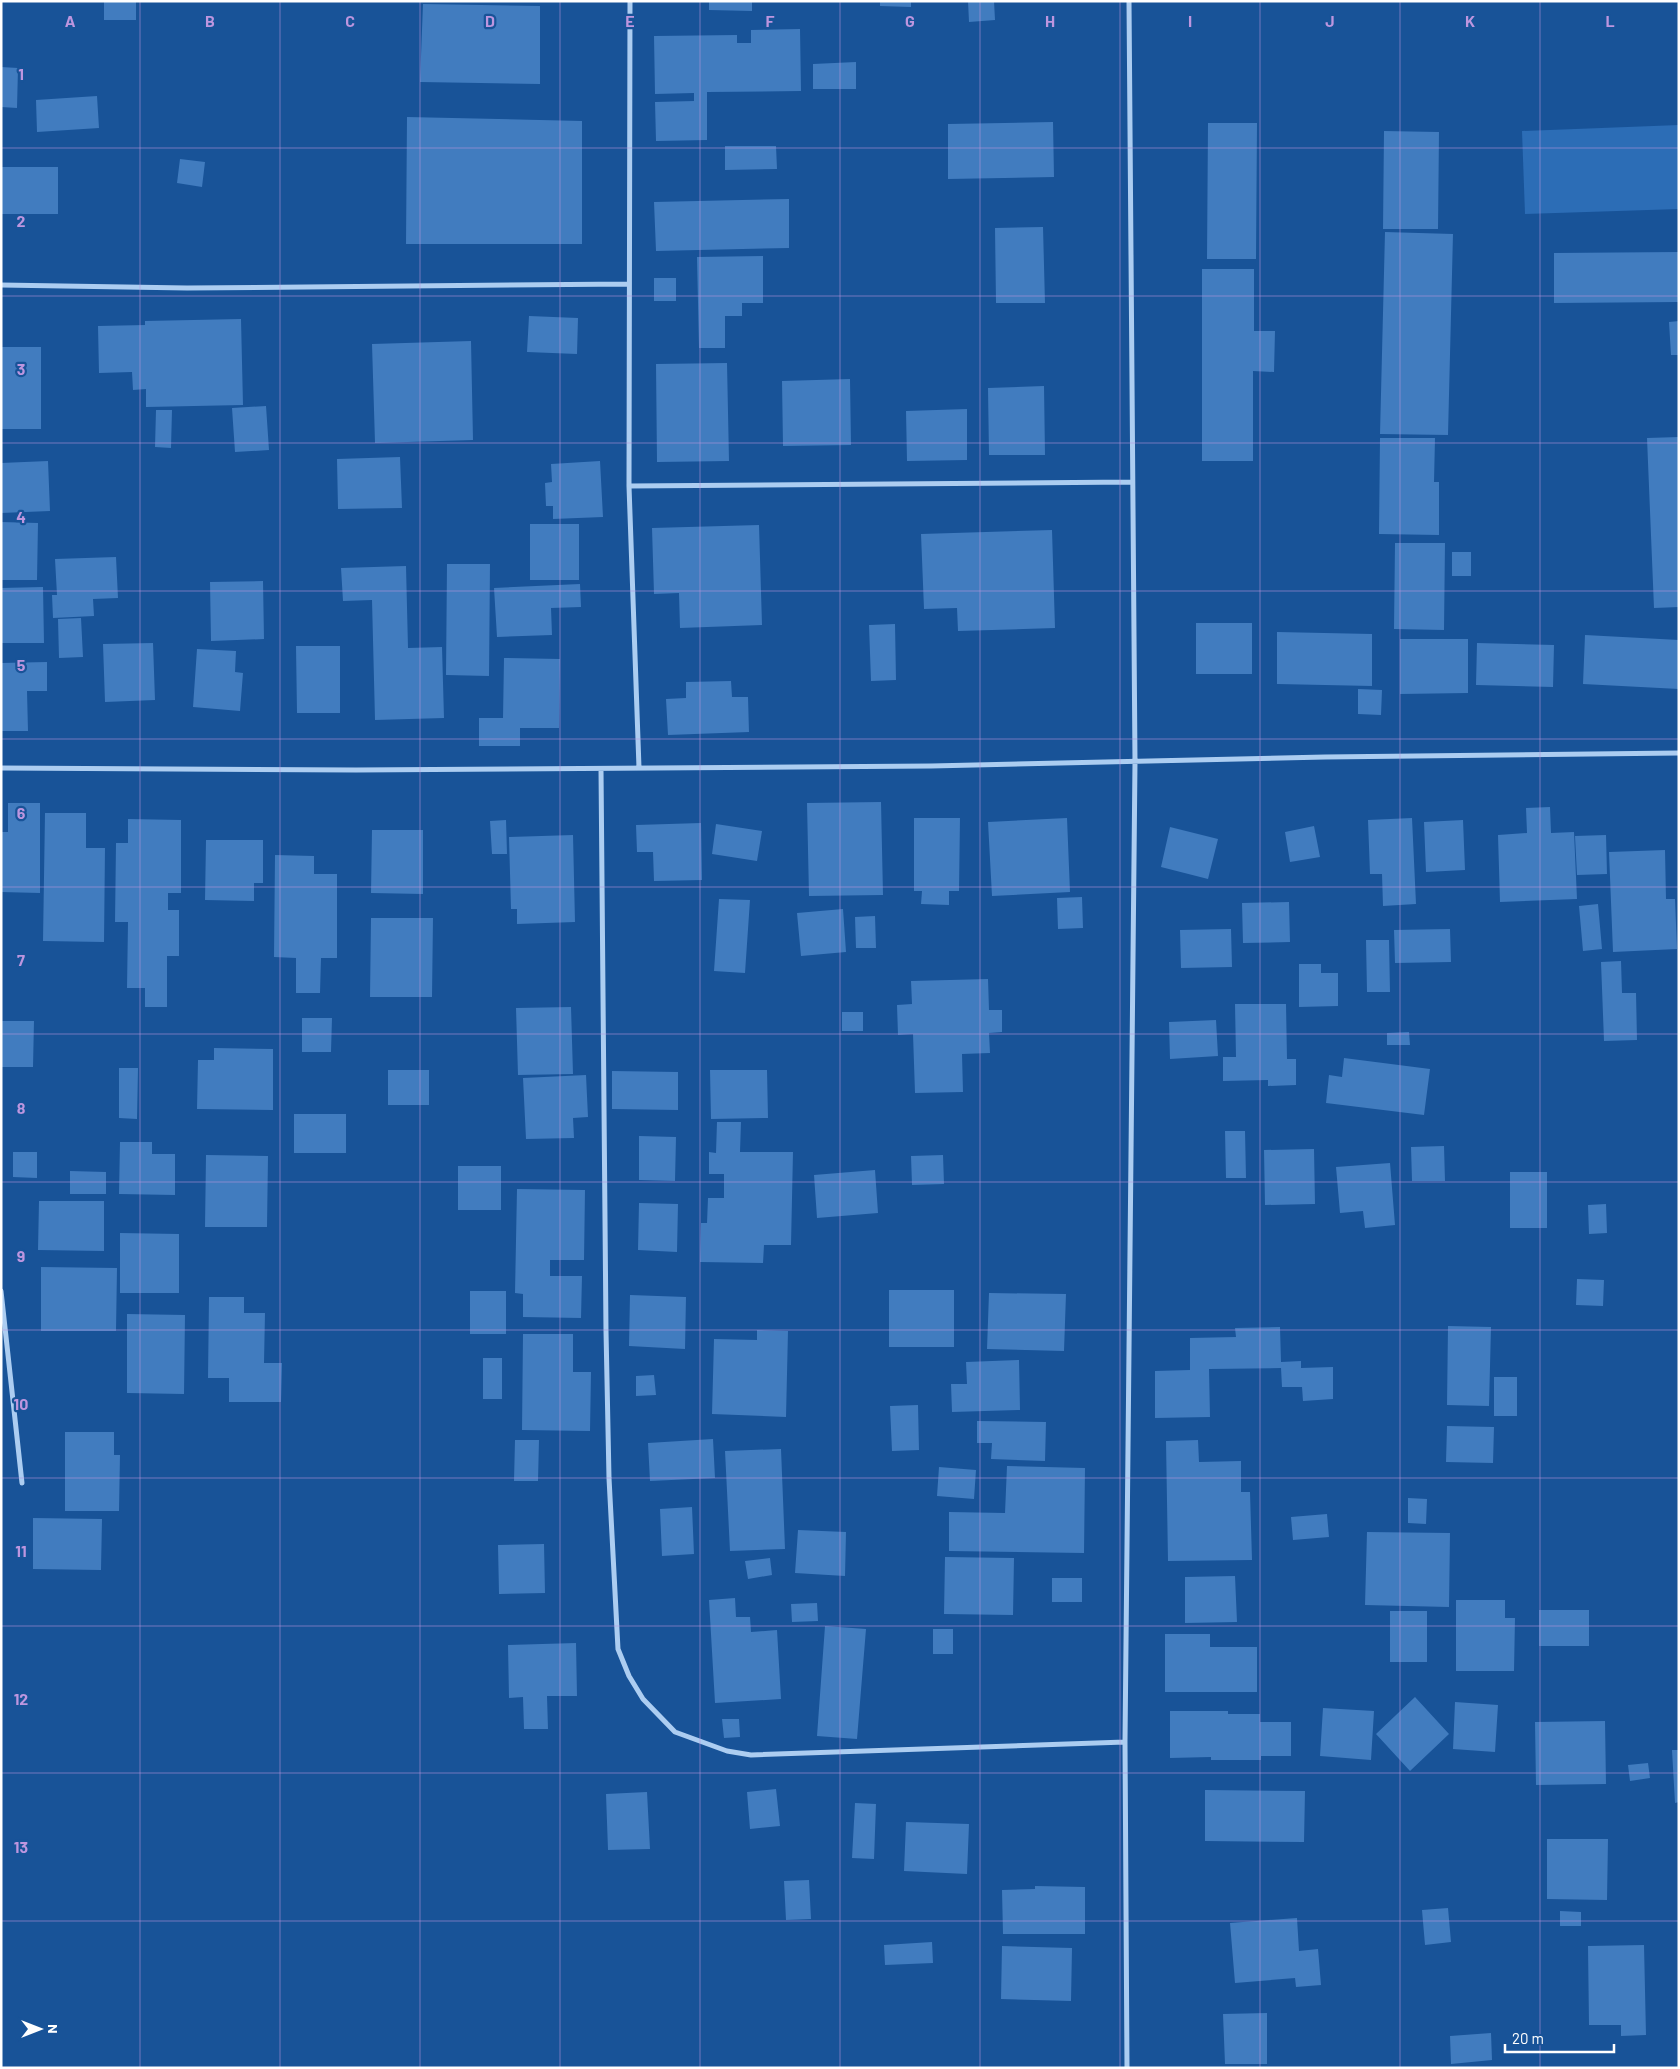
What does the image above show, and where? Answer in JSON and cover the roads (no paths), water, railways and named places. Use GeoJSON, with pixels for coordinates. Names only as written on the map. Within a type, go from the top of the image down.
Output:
{"type":"FeatureCollection","features":[{"type":"Feature","properties":{"kind":"street"},"geometry":{"type":"LineString","coordinates":[[630,1],[629,486],[639,768]]}},
{"type":"Feature","properties":{"kind":"street"},"geometry":{"type":"LineString","coordinates":[[1126,2068],[1125,1742],[1135,762],[1129,1]]}},
{"type":"Feature","properties":{"kind":"street"},"geometry":{"type":"LineString","coordinates":[[1,285],[187,288],[629,284]]}},
{"type":"Feature","properties":{"kind":"street"},"geometry":{"type":"LineString","coordinates":[[629,486],[1132,482]]}},
{"type":"Feature","properties":{"kind":"street"},"geometry":{"type":"LineString","coordinates":[[1,768],[601,769],[931,766],[1354,757],[1679,753]]}},
{"type":"Feature","properties":{"kind":"street"},"geometry":{"type":"LineString","coordinates":[[601,769],[609,1478],[618,1650],[629,1676],[643,1699],[675,1732],[727,1750],[751,1755],[1125,1742]]}},
{"type":"Feature","properties":{"kind":"street"},"geometry":{"type":"LineString","coordinates":[[1,1291],[22,1483]]}}]}
